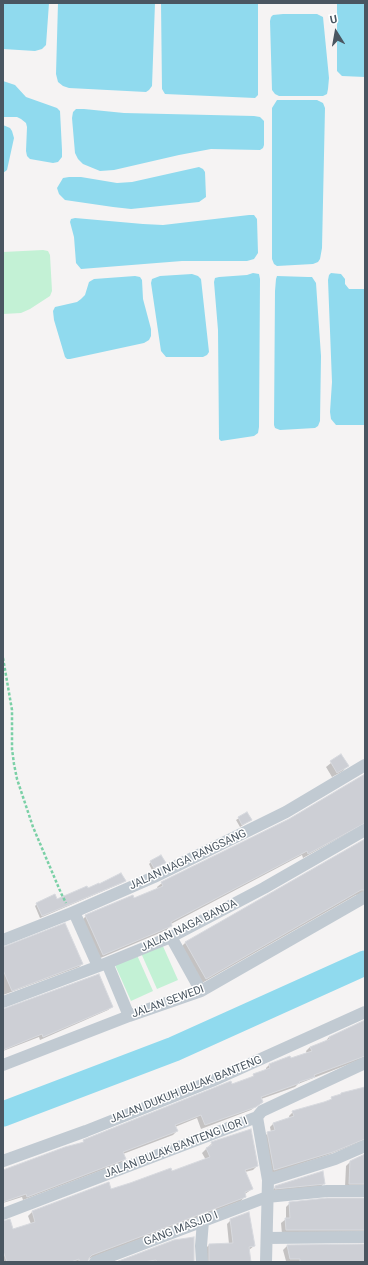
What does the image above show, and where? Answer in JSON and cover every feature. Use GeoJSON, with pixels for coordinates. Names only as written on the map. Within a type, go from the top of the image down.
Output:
{"type":"FeatureCollection","features":[{"type":"Feature","properties":{"kind":"street","name":"JALAN NAGA RANGSANG"},"geometry":{"type":"LineString","coordinates":[[3,940],[154,878],[286,812],[365,765]]}},
{"type":"Feature","properties":{"kind":"street","name":"JALAN NAGA BANDA"},"geometry":{"type":"LineString","coordinates":[[3,1002],[171,937],[264,888],[365,830]]}},
{"type":"Feature","properties":{"kind":"street","name":"JALAN SEWEDI"},"geometry":{"type":"LineString","coordinates":[[3,1065],[129,1016],[201,991],[365,897]]}},
{"type":"Feature","properties":{"kind":"street"},"geometry":{"type":"LineString","coordinates":[[74,912],[103,964],[129,1016]]}},
{"type":"Feature","properties":{"kind":"street"},"geometry":{"type":"LineString","coordinates":[[171,937],[201,991]]}},
{"type":"Feature","properties":{"kind":"street","name":"JALAN DUKUH BULAK BANTENG"},"geometry":{"type":"LineString","coordinates":[[3,1161],[86,1131],[212,1081],[365,1012]]}},
{"type":"Feature","properties":{"kind":"street","name":"JALAN BULAK BANTENG LOR I"},"geometry":{"type":"LineString","coordinates":[[3,1214],[257,1117],[262,1111],[365,1063]]}},
{"type":"Feature","properties":{"kind":"street"},"geometry":{"type":"LineString","coordinates":[[257,1117],[268,1180],[266,1262]]}},
{"type":"Feature","properties":{"kind":"street"},"geometry":{"type":"LineString","coordinates":[[268,1180],[335,1159],[365,1146]]}},
{"type":"Feature","properties":{"kind":"street","name":"GANG MASJID I"},"geometry":{"type":"LineString","coordinates":[[95,1262],[267,1197],[327,1191],[365,1191]]}},
{"type":"Feature","properties":{"kind":"street"},"geometry":{"type":"LineString","coordinates":[[202,1262],[203,1221]]}},
{"type":"Feature","properties":{"kind":"street"},"geometry":{"type":"LineString","coordinates":[[267,1238],[365,1237]]}},
{"type":"Feature","properties":{"kind":"path"},"geometry":{"type":"LineString","coordinates":[[3,658],[12,710],[12,749],[17,779],[34,827],[61,893],[68,906],[74,912]]}},
{"type":"Feature","properties":{"kind":"green space"},"geometry":{"type":"Polygon","coordinates":[[[48,251],[50,255],[52,291],[50,296],[21,313],[3,314],[3,252],[48,251]]]}},
{"type":"Feature","properties":{"kind":"green space"},"geometry":{"type":"Polygon","coordinates":[[[162,944],[178,980],[157,989],[141,953],[162,944]]]}},
{"type":"Feature","properties":{"kind":"green space"},"geometry":{"type":"Polygon","coordinates":[[[137,955],[153,991],[131,1001],[115,965],[137,955]]]}},
{"type":"Feature","properties":{"kind":"water"},"geometry":{"type":"Polygon","coordinates":[[[3,3],[49,3],[46,45],[42,49],[35,51],[3,49],[3,3]]]}},
{"type":"Feature","properties":{"kind":"water"},"geometry":{"type":"Polygon","coordinates":[[[58,3],[155,3],[152,86],[149,90],[146,92],[69,88],[58,82],[56,74],[58,3]]]}},
{"type":"Feature","properties":{"kind":"water"},"geometry":{"type":"Polygon","coordinates":[[[161,3],[258,3],[258,95],[255,98],[165,94],[162,89],[161,3]]]}},
{"type":"Feature","properties":{"kind":"water"},"geometry":{"type":"Polygon","coordinates":[[[337,3],[365,3],[365,77],[342,76],[337,71],[337,3]]]}},
{"type":"Feature","properties":{"kind":"water"},"geometry":{"type":"Polygon","coordinates":[[[317,14],[323,17],[329,78],[327,94],[323,96],[279,96],[272,90],[270,21],[273,15],[317,14]]]}},
{"type":"Feature","properties":{"kind":"water"},"geometry":{"type":"Polygon","coordinates":[[[3,81],[15,85],[26,97],[57,108],[60,111],[62,157],[58,162],[53,163],[30,159],[27,156],[26,123],[17,117],[3,117],[3,81]]]}},
{"type":"Feature","properties":{"kind":"water"},"geometry":{"type":"Polygon","coordinates":[[[277,100],[317,100],[323,103],[325,108],[322,248],[320,259],[318,262],[313,264],[277,266],[274,264],[272,259],[272,108],[277,100]]]}},
{"type":"Feature","properties":{"kind":"water"},"geometry":{"type":"Polygon","coordinates":[[[76,109],[124,113],[260,117],[264,121],[264,145],[260,150],[211,149],[114,170],[100,171],[83,164],[75,153],[72,118],[73,112],[76,109]]]}},
{"type":"Feature","properties":{"kind":"water"},"geometry":{"type":"Polygon","coordinates":[[[3,125],[10,128],[14,138],[7,170],[3,173],[3,125]]]}},
{"type":"Feature","properties":{"kind":"water"},"geometry":{"type":"Polygon","coordinates":[[[199,167],[205,172],[206,197],[199,202],[131,209],[65,200],[59,194],[57,188],[63,178],[69,177],[81,177],[117,183],[132,182],[199,167]]]}},
{"type":"Feature","properties":{"kind":"water"},"geometry":{"type":"Polygon","coordinates":[[[254,215],[257,219],[258,253],[254,259],[247,261],[182,261],[81,269],[76,263],[74,237],[70,222],[71,219],[75,218],[163,225],[254,215]]]}},
{"type":"Feature","properties":{"kind":"water"},"geometry":{"type":"Polygon","coordinates":[[[253,273],[259,274],[260,279],[258,433],[254,436],[221,441],[219,439],[218,330],[214,282],[215,278],[219,277],[247,275],[253,273]]]}},
{"type":"Feature","properties":{"kind":"water"},"geometry":{"type":"Polygon","coordinates":[[[331,273],[341,274],[349,289],[365,289],[365,425],[336,425],[331,419],[332,382],[328,280],[331,273]]]}},
{"type":"Feature","properties":{"kind":"water"},"geometry":{"type":"Polygon","coordinates":[[[192,274],[201,279],[209,352],[203,357],[166,357],[161,351],[151,283],[152,279],[160,276],[192,274]]]}},
{"type":"Feature","properties":{"kind":"water"},"geometry":{"type":"Polygon","coordinates":[[[135,276],[140,277],[142,280],[143,299],[151,329],[151,336],[149,340],[144,343],[67,359],[65,357],[54,320],[53,311],[55,307],[77,302],[85,295],[89,282],[94,279],[135,276]]]}},
{"type":"Feature","properties":{"kind":"water"},"geometry":{"type":"Polygon","coordinates":[[[277,276],[312,277],[316,283],[321,356],[320,421],[318,426],[315,428],[280,430],[275,428],[274,425],[275,291],[277,276]]]}},
{"type":"Feature","properties":{"kind":"building"},"geometry":{"type":"Polygon","coordinates":[[[341,754],[349,766],[337,773],[330,761],[341,754]]]}},
{"type":"Feature","properties":{"kind":"building"},"geometry":{"type":"Polygon","coordinates":[[[365,774],[365,823],[308,854],[307,851],[171,922],[172,926],[103,955],[85,915],[133,895],[134,898],[163,886],[161,882],[289,819],[365,774]]]}},
{"type":"Feature","properties":{"kind":"building"},"geometry":{"type":"Polygon","coordinates":[[[247,812],[252,820],[242,825],[238,817],[247,812]]]}},
{"type":"Feature","properties":{"kind":"building"},"geometry":{"type":"Polygon","coordinates":[[[365,839],[365,890],[361,890],[206,979],[185,942],[365,839]]]}},
{"type":"Feature","properties":{"kind":"building"},"geometry":{"type":"Polygon","coordinates":[[[161,855],[166,863],[154,868],[150,861],[161,855]]]}},
{"type":"Feature","properties":{"kind":"building"},"geometry":{"type":"Polygon","coordinates":[[[121,873],[126,881],[42,916],[36,903],[55,894],[57,899],[87,886],[88,888],[99,884],[121,873]]]}},
{"type":"Feature","properties":{"kind":"building"},"geometry":{"type":"Polygon","coordinates":[[[65,923],[83,964],[12,991],[3,970],[3,947],[65,923]]]}},
{"type":"Feature","properties":{"kind":"building"},"geometry":{"type":"Polygon","coordinates":[[[99,974],[113,1007],[43,1037],[42,1034],[3,1050],[3,1009],[99,974]]]}},
{"type":"Feature","properties":{"kind":"building"},"geometry":{"type":"Polygon","coordinates":[[[365,1020],[365,1056],[314,1075],[315,1077],[299,1082],[300,1083],[261,1097],[263,1102],[256,1107],[205,1125],[201,1115],[175,1125],[178,1131],[123,1152],[126,1159],[27,1197],[26,1194],[3,1202],[3,1170],[65,1147],[84,1142],[83,1140],[231,1081],[232,1084],[254,1076],[253,1074],[270,1068],[269,1064],[290,1056],[291,1058],[312,1051],[310,1047],[330,1039],[329,1037],[365,1020]]]}},
{"type":"Feature","properties":{"kind":"building"},"geometry":{"type":"Polygon","coordinates":[[[365,1087],[365,1139],[333,1152],[274,1170],[267,1132],[275,1130],[273,1123],[294,1116],[292,1111],[324,1102],[341,1093],[365,1087]]]}},
{"type":"Feature","properties":{"kind":"building"},"geometry":{"type":"Polygon","coordinates":[[[251,1129],[258,1166],[245,1170],[253,1189],[245,1192],[246,1197],[92,1255],[88,1262],[79,1262],[79,1259],[71,1262],[7,1262],[3,1251],[3,1221],[10,1219],[13,1229],[35,1222],[32,1211],[109,1182],[111,1189],[171,1168],[172,1171],[210,1157],[206,1148],[212,1145],[211,1142],[251,1129]]]}},
{"type":"Feature","properties":{"kind":"building"},"geometry":{"type":"Polygon","coordinates":[[[365,1154],[365,1184],[349,1184],[350,1161],[365,1154]]]}},
{"type":"Feature","properties":{"kind":"building"},"geometry":{"type":"Polygon","coordinates":[[[323,1171],[325,1184],[275,1189],[275,1186],[323,1171]]]}},
{"type":"Feature","properties":{"kind":"building"},"geometry":{"type":"Polygon","coordinates":[[[327,1198],[365,1198],[365,1230],[286,1230],[285,1218],[290,1218],[289,1202],[327,1198]]]}},
{"type":"Feature","properties":{"kind":"building"},"geometry":{"type":"Polygon","coordinates":[[[249,1212],[255,1246],[249,1247],[251,1262],[209,1262],[209,1244],[233,1243],[230,1219],[249,1212]]]}},
{"type":"Feature","properties":{"kind":"building"},"geometry":{"type":"Polygon","coordinates":[[[194,1237],[194,1262],[157,1262],[156,1260],[143,1262],[116,1262],[174,1240],[194,1237]]]}},
{"type":"Feature","properties":{"kind":"building"},"geometry":{"type":"Polygon","coordinates":[[[365,1244],[365,1262],[300,1262],[300,1259],[290,1259],[287,1245],[365,1244]]]}},
{"type":"Feature","properties":{"kind":"waterway"},"geometry":{"type":"LineString","coordinates":[[3,1114],[174,1049],[365,963]]}}]}
